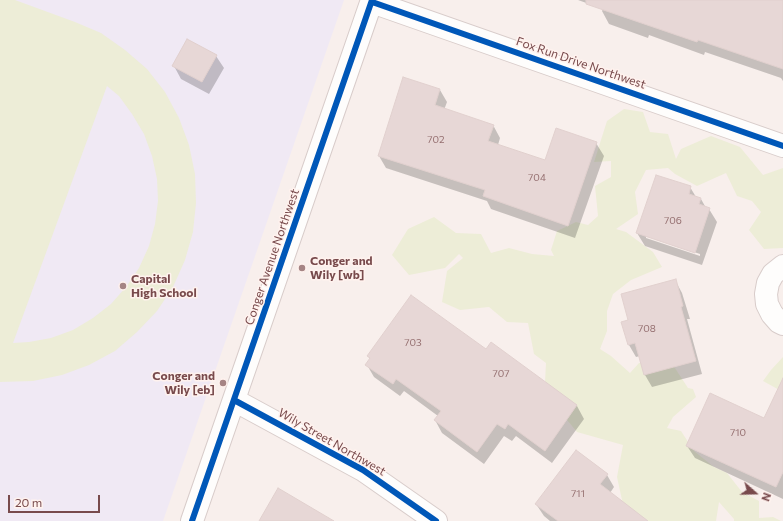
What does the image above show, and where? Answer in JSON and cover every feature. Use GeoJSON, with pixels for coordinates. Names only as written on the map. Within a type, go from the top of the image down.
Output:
{"type":"FeatureCollection","features":[{"type":"Feature","properties":{"kind":"street","name":"Fox Run Drive Northwest"},"geometry":{"type":"LineString","coordinates":[[372,1],[783,146]]}},
{"type":"Feature","properties":{"kind":"street","name":"Conger Avenue Northwest"},"geometry":{"type":"LineString","coordinates":[[192,521],[372,1]]}},
{"type":"Feature","properties":{"kind":"street"},"geometry":{"type":"LineString","coordinates":[[783,266],[773,274],[768,283],[766,294],[767,304],[772,314],[779,322],[783,324]]}},
{"type":"Feature","properties":{"kind":"street","name":"Wily Street Northwest"},"geometry":{"type":"LineString","coordinates":[[234,400],[363,470],[436,521]]}},
{"type":"Feature","properties":{"kind":"shaded area","name":"Capital High School"},"geometry":{"type":"Polygon","coordinates":[[[0,0],[344,0],[163,521],[0,521],[0,0]]]}},
{"type":"Feature","properties":{"kind":"green space"},"geometry":{"type":"Polygon","coordinates":[[[0,0],[15,0],[101,33],[125,50],[147,69],[165,92],[179,118],[189,145],[195,174],[196,203],[193,232],[185,260],[173,287],[157,311],[137,332],[115,351],[89,365],[62,375],[33,381],[0,382],[0,0]],[[107,86],[13,343],[51,338],[73,330],[93,318],[111,304],[126,287],[139,268],[149,246],[155,224],[158,201],[157,179],[152,156],[144,134],[119,96],[107,86]]]}},
{"type":"Feature","properties":{"kind":"green space"},"geometry":{"type":"Polygon","coordinates":[[[624,109],[643,112],[650,132],[668,134],[676,159],[681,149],[711,136],[740,147],[763,175],[783,168],[783,248],[764,249],[749,230],[761,212],[752,201],[737,196],[726,173],[697,186],[675,174],[668,168],[646,170],[635,192],[638,214],[616,229],[626,232],[653,252],[662,267],[631,280],[613,294],[607,311],[607,331],[600,349],[611,356],[630,373],[639,363],[650,360],[666,359],[675,368],[688,388],[693,389],[696,397],[673,417],[667,428],[681,431],[694,451],[714,467],[727,473],[742,492],[759,501],[759,518],[773,517],[781,521],[734,521],[734,519],[719,502],[716,521],[643,521],[624,509],[617,477],[623,445],[577,432],[567,420],[556,412],[545,382],[546,363],[534,354],[528,323],[507,322],[489,307],[460,310],[442,302],[447,271],[463,258],[459,254],[445,268],[409,275],[392,255],[408,229],[434,217],[456,233],[481,234],[491,253],[509,248],[532,254],[554,256],[551,250],[557,231],[576,222],[588,225],[598,216],[595,186],[611,177],[611,161],[594,162],[607,121],[624,109]]]}},
{"type":"Feature","properties":{"kind":"green space"},"geometry":{"type":"Polygon","coordinates":[[[783,357],[783,392],[763,381],[783,357]]]}},
{"type":"Feature","properties":{"kind":"building"},"geometry":{"type":"Polygon","coordinates":[[[586,0],[783,0],[783,69],[698,40],[697,42],[586,4],[586,0]]]}},
{"type":"Feature","properties":{"kind":"building"},"geometry":{"type":"Polygon","coordinates":[[[187,39],[217,55],[202,82],[172,66],[187,39]]]}},
{"type":"Feature","properties":{"kind":"building"},"geometry":{"type":"Polygon","coordinates":[[[403,77],[440,89],[435,105],[494,125],[488,141],[545,160],[556,128],[597,142],[568,226],[483,196],[485,190],[378,156],[403,77]]]}},
{"type":"Feature","properties":{"kind":"building"},"geometry":{"type":"Polygon","coordinates":[[[656,175],[691,186],[689,194],[701,198],[699,204],[710,208],[695,253],[636,233],[656,175]]]}},
{"type":"Feature","properties":{"kind":"building"},"geometry":{"type":"Polygon","coordinates":[[[676,279],[683,306],[681,307],[696,361],[644,375],[635,343],[628,345],[621,322],[628,320],[621,294],[676,279]]]}},
{"type":"Feature","properties":{"kind":"building"},"geometry":{"type":"Polygon","coordinates":[[[411,295],[486,349],[491,342],[577,405],[545,451],[508,424],[505,429],[497,424],[477,452],[434,420],[441,411],[396,379],[393,384],[365,365],[370,358],[367,356],[411,295]]]}},
{"type":"Feature","properties":{"kind":"building"},"geometry":{"type":"Polygon","coordinates":[[[783,378],[783,472],[776,487],[686,446],[710,393],[764,418],[783,378]]]}},
{"type":"Feature","properties":{"kind":"building"},"geometry":{"type":"Polygon","coordinates":[[[576,450],[608,474],[600,484],[648,521],[558,521],[535,504],[576,450]]]}},
{"type":"Feature","properties":{"kind":"building"},"geometry":{"type":"Polygon","coordinates":[[[278,488],[334,521],[259,521],[278,488]]]}},
{"type":"Feature","properties":{"kind":"cycle path"},"geometry":{"type":"LineString","coordinates":[[192,521],[372,0]]}},
{"type":"Feature","properties":{"kind":"cycle path"},"geometry":{"type":"LineString","coordinates":[[372,2],[783,146]]}},
{"type":"Feature","properties":{"kind":"cycle path"},"geometry":{"type":"LineString","coordinates":[[234,400],[363,470],[436,521]]}},
{"type":"Feature","properties":{"kind":"place","name":"Conger and Wily [wb]"},"geometry":{"type":"Point","coordinates":[302,268]}},
{"type":"Feature","properties":{"kind":"place","name":"Capital High School"},"geometry":{"type":"Point","coordinates":[123,286]}},
{"type":"Feature","properties":{"kind":"place","name":"Conger and Wily [eb]"},"geometry":{"type":"Point","coordinates":[223,383]}}]}
